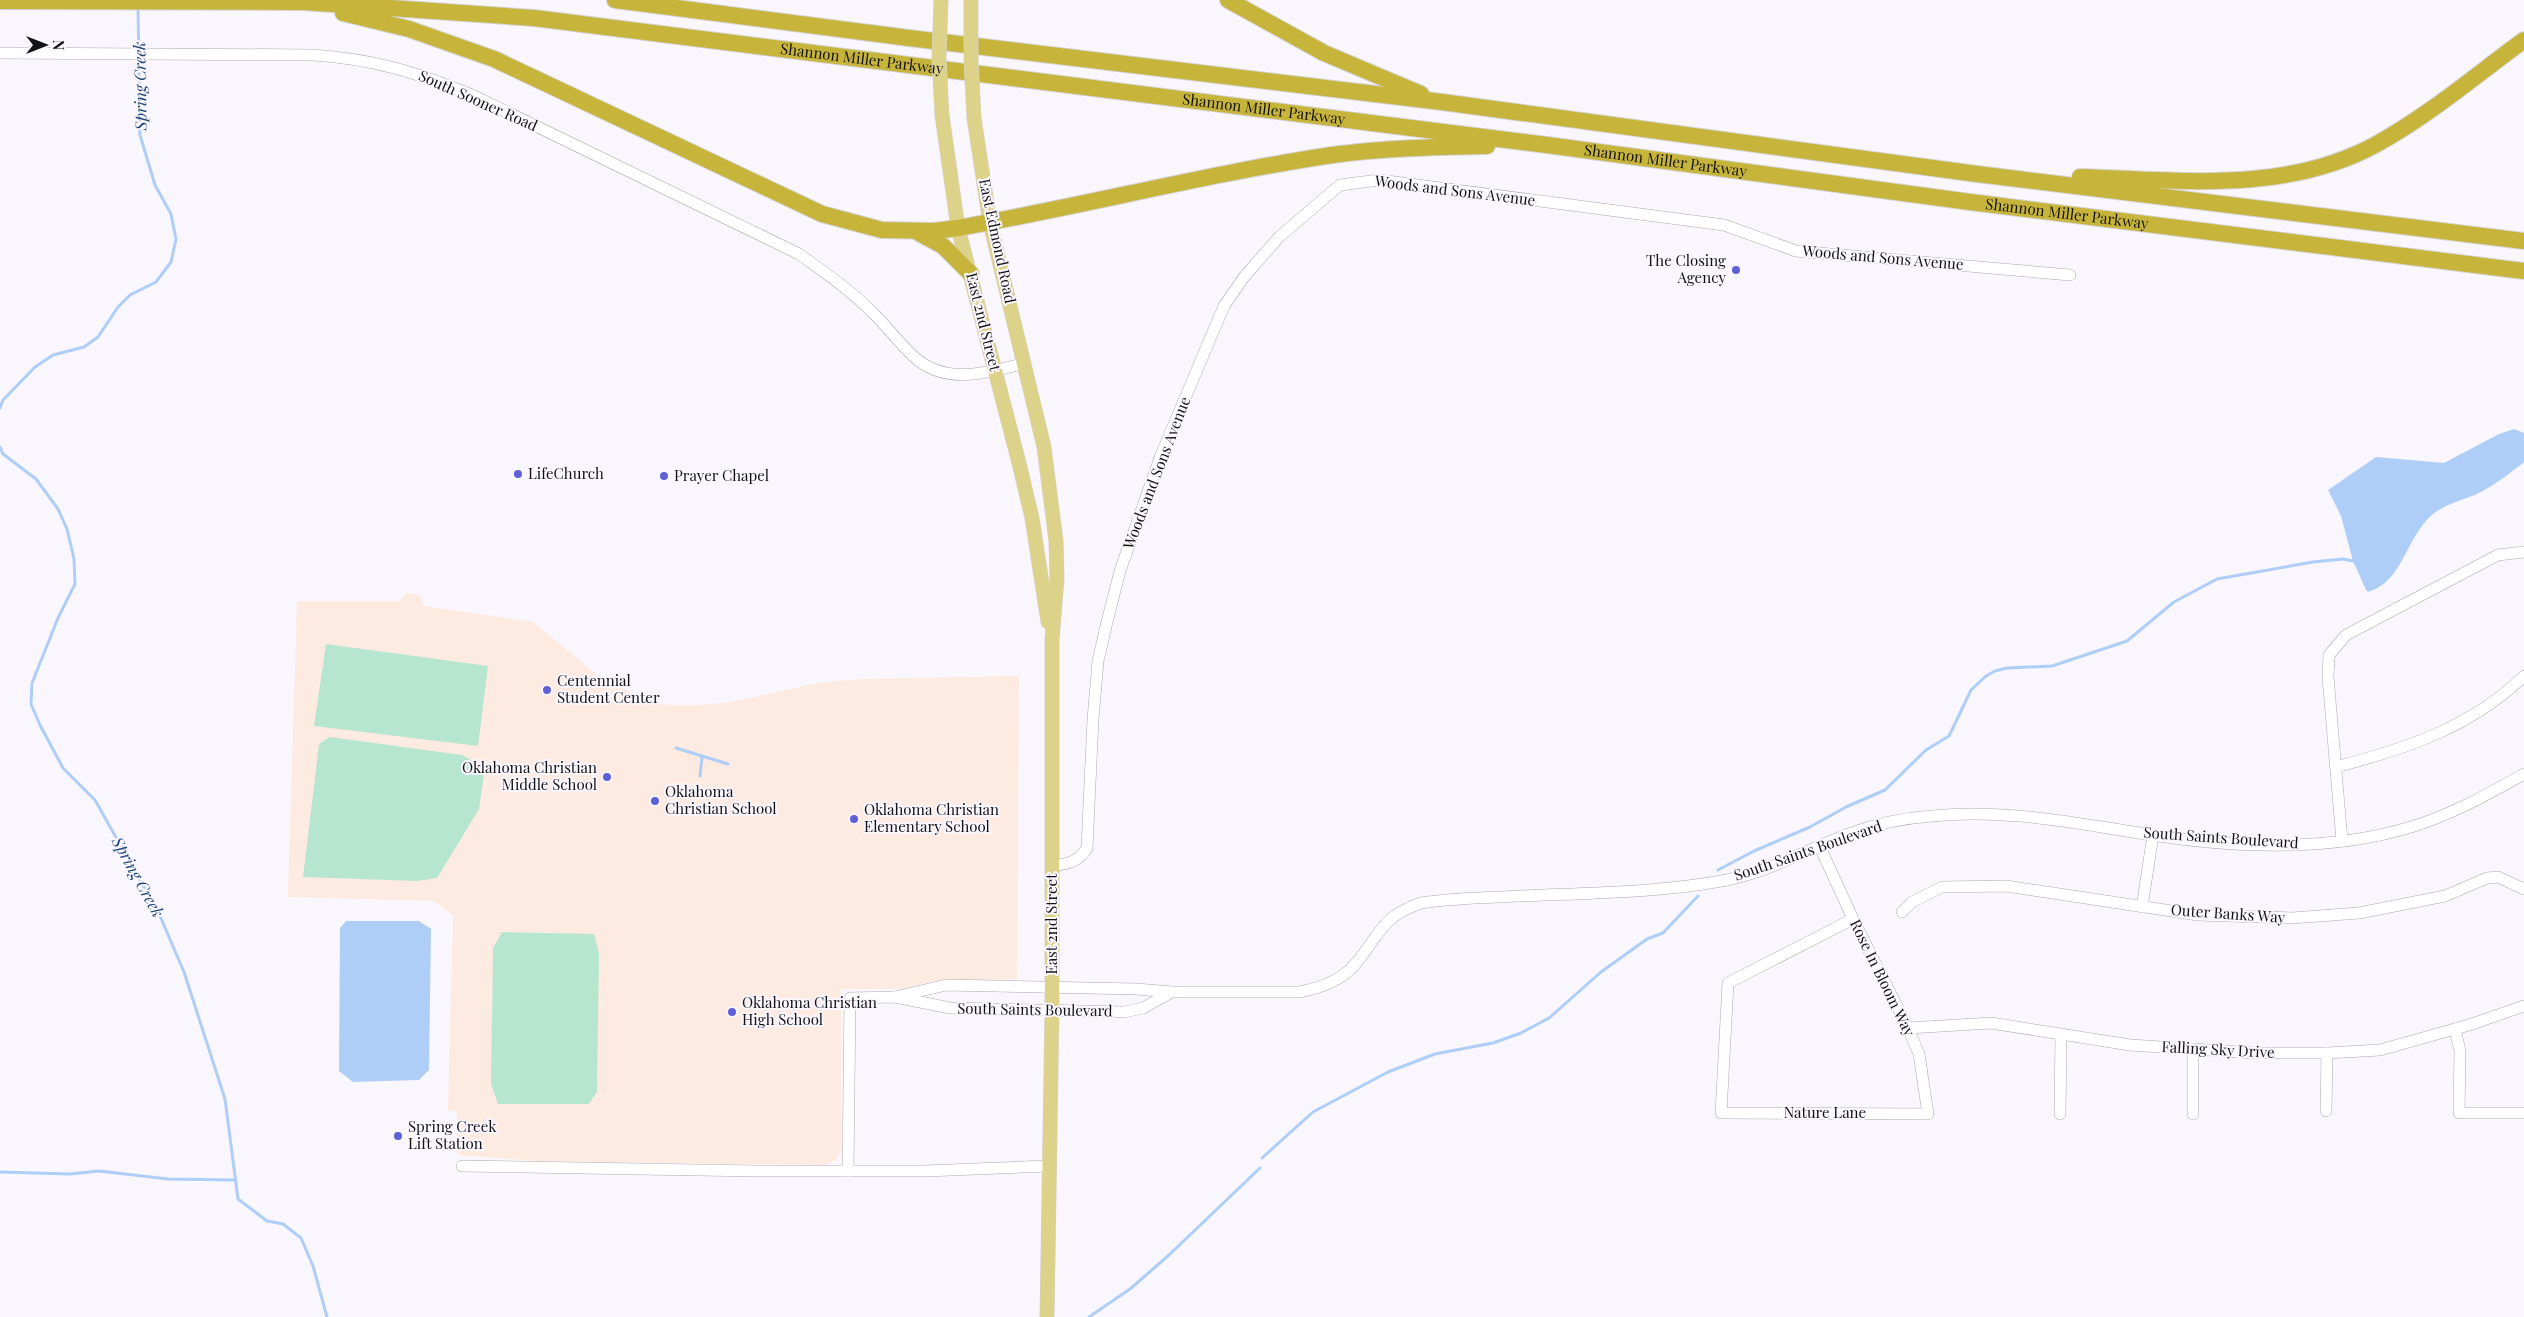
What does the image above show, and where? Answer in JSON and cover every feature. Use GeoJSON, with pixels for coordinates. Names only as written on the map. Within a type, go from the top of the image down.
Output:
{"type":"FeatureCollection","features":[{"type":"Feature","properties":{"kind":"highway","name":"Shannon Miller Parkway"},"geometry":{"type":"LineString","coordinates":[[615,0],[909,38],[1442,102],[1977,174],[2524,241]]}},
{"type":"Feature","properties":{"kind":"highway"},"geometry":{"type":"LineString","coordinates":[[1228,0],[1324,53],[1442,102]]}},
{"type":"Feature","properties":{"kind":"highway","name":"Shannon Miller Parkway"},"geometry":{"type":"LineString","coordinates":[[0,1],[302,2],[534,18],[1547,145],[1970,202],[2524,271]]}},
{"type":"Feature","properties":{"kind":"highway"},"geometry":{"type":"LineString","coordinates":[[302,2],[409,29],[494,59],[822,214],[882,230],[915,231],[958,228],[990,223],[1259,167],[1333,155],[1424,147],[1547,145]]}},
{"type":"Feature","properties":{"kind":"highway"},"geometry":{"type":"LineString","coordinates":[[1977,174],[2223,181],[2296,173],[2344,159],[2397,132],[2524,40]]}},
{"type":"Feature","properties":{"kind":"highway"},"geometry":{"type":"LineString","coordinates":[[915,231],[930,237],[943,246],[971,274]]}},
{"type":"Feature","properties":{"kind":"main road","name":"East 2nd Street"},"geometry":{"type":"LineString","coordinates":[[941,0],[940,58],[942,115],[958,228],[1032,518],[1052,640]]}},
{"type":"Feature","properties":{"kind":"main road","name":"East Edmond Road"},"geometry":{"type":"LineString","coordinates":[[972,0],[971,60],[974,118],[990,223],[1025,363]]}},
{"type":"Feature","properties":{"kind":"main road","name":"East 2nd Street"},"geometry":{"type":"LineString","coordinates":[[1025,363],[1044,447],[1056,541],[1057,579],[1052,640],[1052,1010],[1046,1317]]}},
{"type":"Feature","properties":{"kind":"street","name":"South Sooner Road"},"geometry":{"type":"LineString","coordinates":[[0,54],[346,57],[380,63],[422,74],[472,95],[799,254],[847,289],[871,310],[922,364],[942,372],[971,375],[1025,363]]}},
{"type":"Feature","properties":{"kind":"street","name":"Woods and Sons Avenue"},"geometry":{"type":"LineString","coordinates":[[1052,866],[1070,863],[1082,857],[1087,848],[1093,719],[1098,662],[1107,622],[1120,571],[1158,464],[1208,342],[1224,306],[1244,276],[1279,237],[1340,185],[1379,180],[1724,225],[1796,251],[2070,275]]}},
{"type":"Feature","properties":{"kind":"street"},"geometry":{"type":"LineString","coordinates":[[2342,841],[2328,677],[2329,655],[2346,635],[2498,555],[2524,552]]}},
{"type":"Feature","properties":{"kind":"street"},"geometry":{"type":"LineString","coordinates":[[2336,767],[2392,752],[2437,735],[2500,697],[2524,676]]}},
{"type":"Feature","properties":{"kind":"street","name":"South Saints Boulevard"},"geometry":{"type":"LineString","coordinates":[[848,1172],[850,998],[895,997],[946,986],[1136,988],[1172,992],[1299,992],[1317,989],[1344,975],[1357,963],[1384,924],[1407,908],[1421,903],[1701,884],[1750,875],[1783,863],[1849,834],[1892,822],[1932,816],[1973,814],[2059,820],[2153,835],[2233,842],[2301,845],[2342,841],[2403,829],[2440,817],[2524,774]]}},
{"type":"Feature","properties":{"kind":"street"},"geometry":{"type":"LineString","coordinates":[[2142,907],[2153,835]]}},
{"type":"Feature","properties":{"kind":"street","name":"Rose In Bloom Way"},"geometry":{"type":"LineString","coordinates":[[1820,847],[1853,919],[1908,1028],[1918,1054],[1928,1114]]}},
{"type":"Feature","properties":{"kind":"street","name":"Outer Banks Way"},"geometry":{"type":"LineString","coordinates":[[1902,912],[1912,902],[1942,887],[2006,886],[2198,915],[2292,918],[2359,913],[2445,896],[2487,878],[2498,877],[2524,889]]}},
{"type":"Feature","properties":{"kind":"street","name":"Nature Lane"},"geometry":{"type":"LineString","coordinates":[[1853,919],[1728,983],[1721,1113],[1928,1114]]}},
{"type":"Feature","properties":{"kind":"street","name":"South Saints Boulevard"},"geometry":{"type":"LineString","coordinates":[[895,997],[950,1008],[1124,1012],[1143,1008],[1172,992]]}},
{"type":"Feature","properties":{"kind":"street","name":"Falling Sky Drive"},"geometry":{"type":"LineString","coordinates":[[1908,1028],[1991,1023],[2130,1046],[2255,1053],[2327,1053],[2380,1050],[2455,1029],[2524,1006]]}},
{"type":"Feature","properties":{"kind":"street"},"geometry":{"type":"LineString","coordinates":[[2455,1029],[2460,1051],[2460,1113],[2524,1113]]}},
{"type":"Feature","properties":{"kind":"street"},"geometry":{"type":"LineString","coordinates":[[2060,1114],[2061,1035]]}},
{"type":"Feature","properties":{"kind":"street"},"geometry":{"type":"LineString","coordinates":[[2193,1049],[2193,1114]]}},
{"type":"Feature","properties":{"kind":"street"},"geometry":{"type":"LineString","coordinates":[[2326,1111],[2327,1053]]}},
{"type":"Feature","properties":{"kind":"street"},"geometry":{"type":"LineString","coordinates":[[462,1166],[848,1172],[925,1172],[1048,1166]]}},
{"type":"Feature","properties":{"kind":"shaded area","name":"Oklahoma Christian School"},"geometry":{"type":"Polygon","coordinates":[[[407,593],[420,595],[424,606],[533,622],[596,674],[643,699],[665,705],[700,705],[732,702],[818,683],[860,679],[1019,676],[1017,979],[934,981],[900,989],[841,989],[841,1151],[835,1160],[826,1165],[537,1161],[457,1155],[457,1111],[448,1111],[453,915],[433,901],[288,897],[297,601],[400,601],[407,593]]]}},
{"type":"Feature","properties":{"kind":"green space"},"geometry":{"type":"Polygon","coordinates":[[[326,644],[488,666],[478,746],[314,726],[326,644]]]}},
{"type":"Feature","properties":{"kind":"green space"},"geometry":{"type":"Polygon","coordinates":[[[330,737],[462,755],[485,768],[479,809],[437,878],[417,881],[303,877],[319,744],[330,737]]]}},
{"type":"Feature","properties":{"kind":"green space"},"geometry":{"type":"Polygon","coordinates":[[[502,932],[594,934],[599,953],[597,1092],[589,1104],[498,1104],[491,1084],[493,948],[502,932]]]}},
{"type":"Feature","properties":{"kind":"water"},"geometry":{"type":"Polygon","coordinates":[[[2514,429],[2524,433],[2524,462],[2484,491],[2447,506],[2432,515],[2423,524],[2397,569],[2389,579],[2380,587],[2368,592],[2353,561],[2341,516],[2328,490],[2376,457],[2444,463],[2499,434],[2514,429]]]}},
{"type":"Feature","properties":{"kind":"water"},"geometry":{"type":"Polygon","coordinates":[[[346,921],[419,921],[431,929],[429,1070],[419,1080],[353,1082],[339,1071],[340,928],[346,921]]]}},
{"type":"Feature","properties":{"kind":"waterway","name":"Spring Creek"},"geometry":{"type":"LineString","coordinates":[[0,408],[3,400],[35,367],[53,355],[84,347],[98,337],[118,307],[130,295],[156,282],[171,262],[176,239],[171,214],[155,185],[140,135],[138,6]]}},
{"type":"Feature","properties":{"kind":"waterway","name":"Spring Creek"},"geometry":{"type":"LineString","coordinates":[[0,447],[3,454],[36,479],[58,509],[67,529],[74,559],[75,584],[58,618],[32,683],[31,704],[63,768],[95,800],[160,916],[184,972],[225,1099],[238,1199],[267,1221],[283,1224],[301,1238],[313,1266],[327,1317]]}},
{"type":"Feature","properties":{"kind":"waterway"},"geometry":{"type":"LineString","coordinates":[[1718,870],[1754,851],[1810,827],[1846,807],[1885,790],[1926,750],[1949,736],[1971,690],[1986,676],[1995,671],[2007,668],[2052,666],[2127,641],[2174,602],[2217,579],[2313,562],[2343,559],[2353,561]]}},
{"type":"Feature","properties":{"kind":"waterway"},"geometry":{"type":"LineString","coordinates":[[676,748],[728,764]]}},
{"type":"Feature","properties":{"kind":"waterway"},"geometry":{"type":"LineString","coordinates":[[700,776],[702,757]]}},
{"type":"Feature","properties":{"kind":"waterway"},"geometry":{"type":"LineString","coordinates":[[1262,1158],[1313,1112],[1388,1072],[1435,1054],[1493,1043],[1521,1033],[1549,1018],[1601,972],[1647,939],[1663,933],[1698,896]]}},
{"type":"Feature","properties":{"kind":"waterway"},"geometry":{"type":"LineString","coordinates":[[1089,1317],[1130,1289],[1169,1255],[1260,1168]]}},
{"type":"Feature","properties":{"kind":"waterway"},"geometry":{"type":"LineString","coordinates":[[0,1172],[70,1174],[99,1171],[168,1179],[234,1180]]}},
{"type":"Feature","properties":{"kind":"place","name":"The Closing Agency"},"geometry":{"type":"Point","coordinates":[1736,270]}},
{"type":"Feature","properties":{"kind":"place","name":"LifeChurch"},"geometry":{"type":"Point","coordinates":[518,474]}},
{"type":"Feature","properties":{"kind":"place","name":"Prayer Chapel"},"geometry":{"type":"Point","coordinates":[664,476]}},
{"type":"Feature","properties":{"kind":"place","name":"Centennial Student Center"},"geometry":{"type":"Point","coordinates":[547,690]}},
{"type":"Feature","properties":{"kind":"place","name":"Oklahoma Christian Middle School"},"geometry":{"type":"Point","coordinates":[607,777]}},
{"type":"Feature","properties":{"kind":"place","name":"Oklahoma Christian School"},"geometry":{"type":"Point","coordinates":[655,801]}},
{"type":"Feature","properties":{"kind":"place","name":"Oklahoma Christian Elementary School"},"geometry":{"type":"Point","coordinates":[854,819]}},
{"type":"Feature","properties":{"kind":"place","name":"Oklahoma Christian High School"},"geometry":{"type":"Point","coordinates":[732,1012]}},
{"type":"Feature","properties":{"kind":"place","name":"Spring Creek Lift Station"},"geometry":{"type":"Point","coordinates":[398,1136]}}]}
